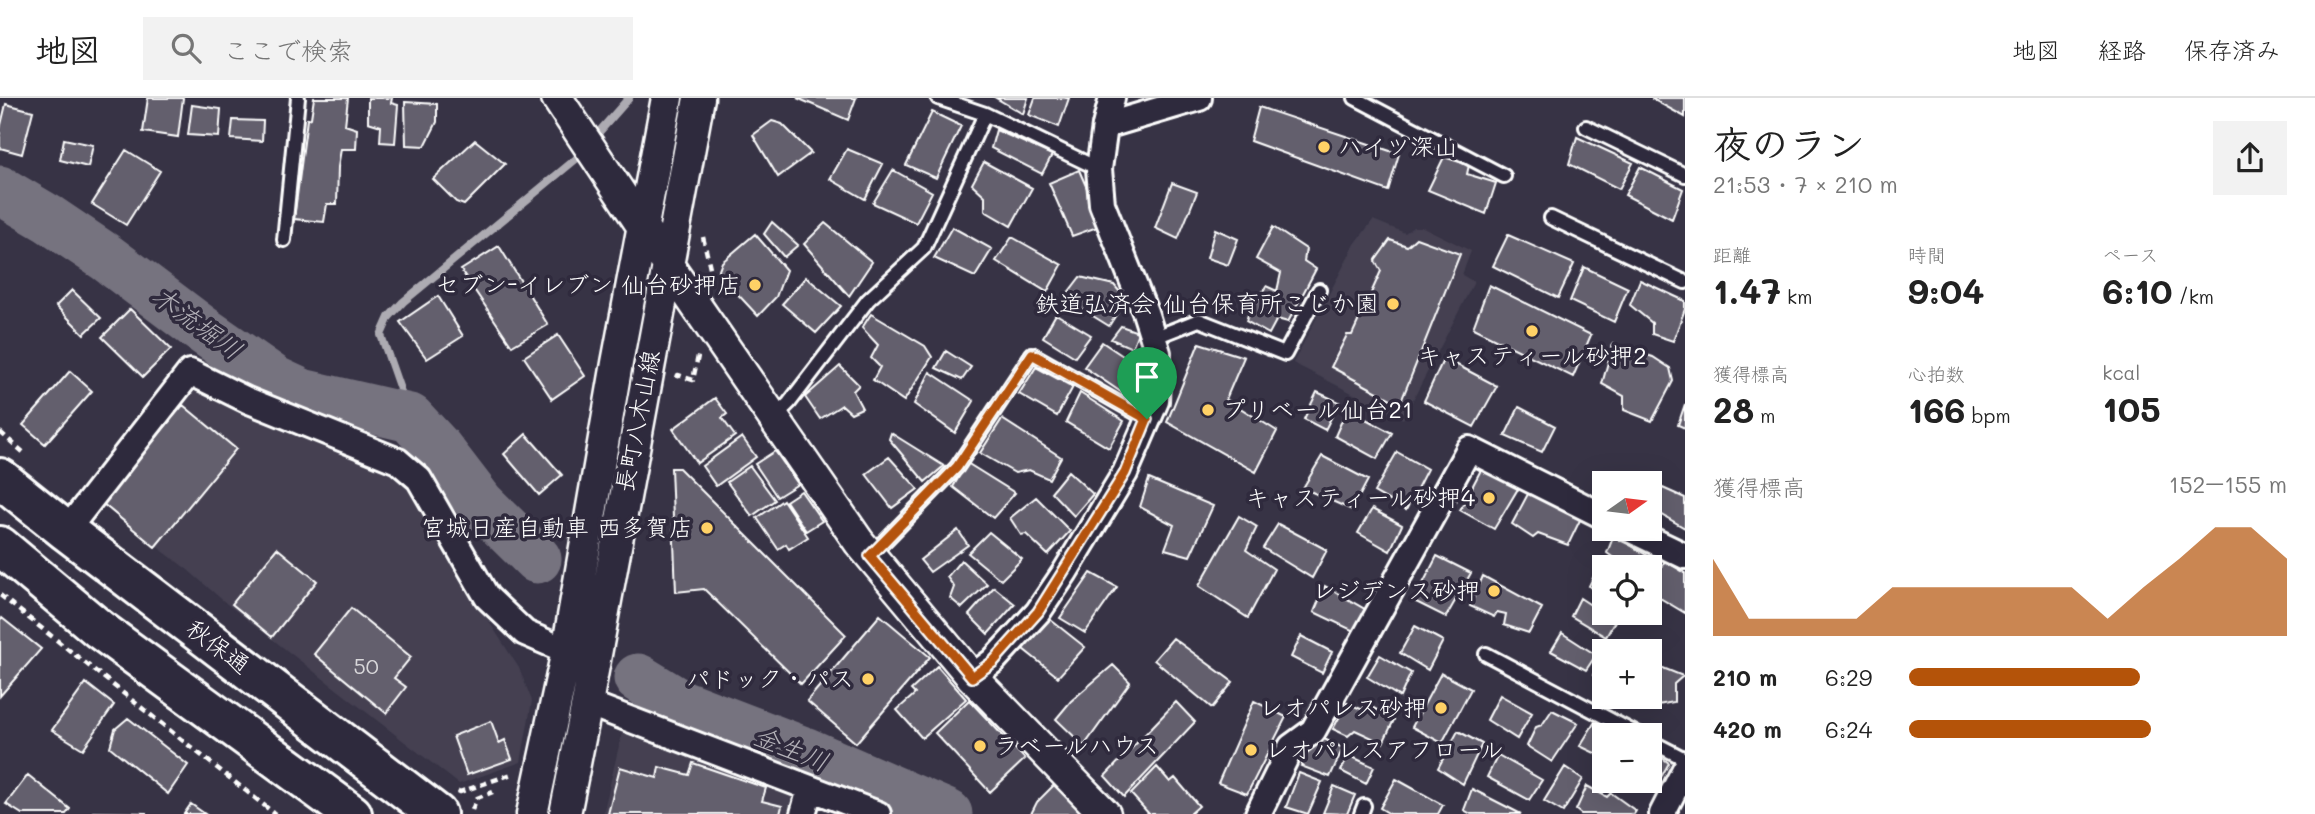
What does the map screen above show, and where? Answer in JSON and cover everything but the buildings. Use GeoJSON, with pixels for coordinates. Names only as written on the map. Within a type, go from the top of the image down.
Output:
{"type":"FeatureCollection","features":[{"type":"Feature","properties":{"kind":"highway","name":"秋保通"},"geometry":{"type":"LineString","coordinates":[[0,478],[66,531],[454,812]]}},
{"type":"Feature","properties":{"kind":"highway"},"geometry":{"type":"LineString","coordinates":[[0,546],[99,629],[352,814]]}},
{"type":"Feature","properties":{"kind":"street"},"geometry":{"type":"LineString","coordinates":[[972,677],[993,662],[1038,612],[1125,473],[1156,401],[1157,353],[1153,338],[1102,204],[1099,169],[1112,98]]}},
{"type":"Feature","properties":{"kind":"street"},"geometry":{"type":"LineString","coordinates":[[1105,126],[1199,98]]}},
{"type":"Feature","properties":{"kind":"street","name":"長町八木山線"},"geometry":{"type":"LineString","coordinates":[[565,814],[698,104]]}},
{"type":"Feature","properties":{"kind":"street"},"geometry":{"type":"LineString","coordinates":[[564,109],[705,320],[870,556],[972,677],[1105,814]]}},
{"type":"Feature","properties":{"kind":"street"},"geometry":{"type":"LineString","coordinates":[[532,814],[568,651],[665,109]]}},
{"type":"Feature","properties":{"kind":"street"},"geometry":{"type":"LineString","coordinates":[[66,531],[190,372],[247,400],[398,461],[419,480],[486,597],[525,633],[568,651]]}},
{"type":"Feature","properties":{"kind":"street"},"geometry":{"type":"LineString","coordinates":[[1258,814],[1291,747],[1313,731],[1469,449],[1592,510]]}},
{"type":"Feature","properties":{"kind":"street"},"geometry":{"type":"LineString","coordinates":[[1653,541],[1685,556]]}},
{"type":"Feature","properties":{"kind":"street"},"geometry":{"type":"LineString","coordinates":[[587,703],[878,814]]}},
{"type":"Feature","properties":{"kind":"street"},"geometry":{"type":"LineString","coordinates":[[1662,814],[1682,781]]}},
{"type":"Feature","properties":{"kind":"street"},"geometry":{"type":"LineString","coordinates":[[803,814],[810,789]]}},
{"type":"Feature","properties":{"kind":"lane"},"geometry":{"type":"LineString","coordinates":[[284,240],[298,98]]}},
{"type":"Feature","properties":{"kind":"lane"},"geometry":{"type":"LineString","coordinates":[[938,98],[985,114],[1099,169]]}},
{"type":"Feature","properties":{"kind":"lane"},"geometry":{"type":"LineString","coordinates":[[1356,98],[1504,176]]}},
{"type":"Feature","properties":{"kind":"lane"},"geometry":{"type":"LineString","coordinates":[[773,419],[789,403],[868,300],[924,248],[985,114]]}},
{"type":"Feature","properties":{"kind":"lane"},"geometry":{"type":"LineString","coordinates":[[1586,127],[1685,175]]}},
{"type":"Feature","properties":{"kind":"lane"},"geometry":{"type":"LineString","coordinates":[[1551,218],[1685,282]]}},
{"type":"Feature","properties":{"kind":"lane"},"geometry":{"type":"LineString","coordinates":[[1153,338],[1199,320],[1285,354],[1319,290]]}},
{"type":"Feature","properties":{"kind":"lane"},"geometry":{"type":"LineString","coordinates":[[870,556],[957,467],[1032,354],[1147,419]]}},
{"type":"Feature","properties":{"kind":"lane"},"geometry":{"type":"LineString","coordinates":[[1486,654],[1616,723]]}},
{"type":"Feature","properties":{"kind":"lane"},"geometry":{"type":"LineString","coordinates":[[1662,747],[1685,759]]}},
{"type":"Feature","properties":{"kind":"path"},"geometry":{"type":"LineString","coordinates":[[675,389],[678,375],[694,380],[714,286],[703,233]]}},
{"type":"Feature","properties":{"kind":"path"},"geometry":{"type":"LineString","coordinates":[[0,595],[275,814]]}},
{"type":"Feature","properties":{"kind":"path"},"geometry":{"type":"LineString","coordinates":[[454,812],[493,792]]}},
{"type":"Feature","properties":{"kind":"shaded area","name":"鉄道弘済会 仙台保育所こじか園"},"geometry":{"type":"Polygon","coordinates":[[[1373,220],[1405,233],[1413,227],[1423,227],[1471,251],[1462,275],[1474,282],[1403,419],[1293,363],[1355,244],[1373,220]]]}},
{"type":"Feature","properties":{"kind":"shaded area"},"geometry":{"type":"Polygon","coordinates":[[[204,389],[369,462],[396,477],[413,493],[448,558],[519,668],[532,701],[521,762],[459,784],[99,503],[184,394],[204,389]]]}},
{"type":"Feature","properties":{"kind":"shaded area"},"geometry":{"type":"Polygon","coordinates":[[[622,733],[798,795],[793,814],[603,814],[622,733]]]}},
{"type":"Feature","properties":{"kind":"waterway"},"geometry":{"type":"LineString","coordinates":[[592,140],[629,98]]}},
{"type":"Feature","properties":{"kind":"waterway"},"geometry":{"type":"LineString","coordinates":[[410,418],[381,335],[389,317],[403,302],[576,159],[583,150]]}},
{"type":"Feature","properties":{"kind":"waterway","name":"木流堀川"},"geometry":{"type":"LineString","coordinates":[[0,190],[107,258],[276,381],[302,393],[410,418],[437,447],[480,503],[537,559]]}},
{"type":"Feature","properties":{"kind":"waterway","name":"金生川"},"geometry":{"type":"LineString","coordinates":[[638,678],[679,703],[804,751],[948,814]]}},
{"type":"Feature","properties":{"kind":"place","name":"ハイツ深山"},"geometry":{"type":"Point","coordinates":[1324,147]}},
{"type":"Feature","properties":{"kind":"place","name":"セブン-イレブン 仙台砂押店"},"geometry":{"type":"Point","coordinates":[755,285]}},
{"type":"Feature","properties":{"kind":"place","name":"鉄道弘済会 仙台保育所こじか園"},"geometry":{"type":"Point","coordinates":[1393,304]}},
{"type":"Feature","properties":{"kind":"place","name":"キャスティール砂押2"},"geometry":{"type":"Point","coordinates":[1532,331]}},
{"type":"Feature","properties":{"kind":"place","name":"プリベール仙台21"},"geometry":{"type":"Point","coordinates":[1208,410]}},
{"type":"Feature","properties":{"kind":"place","name":"キャスティール砂押4"},"geometry":{"type":"Point","coordinates":[1489,498]}},
{"type":"Feature","properties":{"kind":"place","name":"宮城日産自動車 西多賀店"},"geometry":{"type":"Point","coordinates":[707,528]}},
{"type":"Feature","properties":{"kind":"place","name":"レジデンス砂押"},"geometry":{"type":"Point","coordinates":[1494,591]}},
{"type":"Feature","properties":{"kind":"place","name":"パドック・パス"},"geometry":{"type":"Point","coordinates":[868,679]}},
{"type":"Feature","properties":{"kind":"place","name":"レオパレス砂押"},"geometry":{"type":"Point","coordinates":[1441,708]}},
{"type":"Feature","properties":{"kind":"place","name":"ラベールハウス"},"geometry":{"type":"Point","coordinates":[980,746]}},
{"type":"Feature","properties":{"kind":"place","name":"レオパレスアフロール"},"geometry":{"type":"Point","coordinates":[1251,750]}},
{"type":"Feature","properties":{"kind":"route"},"geometry":{"type":"LineString","coordinates":[[1032,354],[1147,419],[1125,473],[1038,612],[993,662],[972,677],[870,556],[957,467],[1032,354]]}}]}
